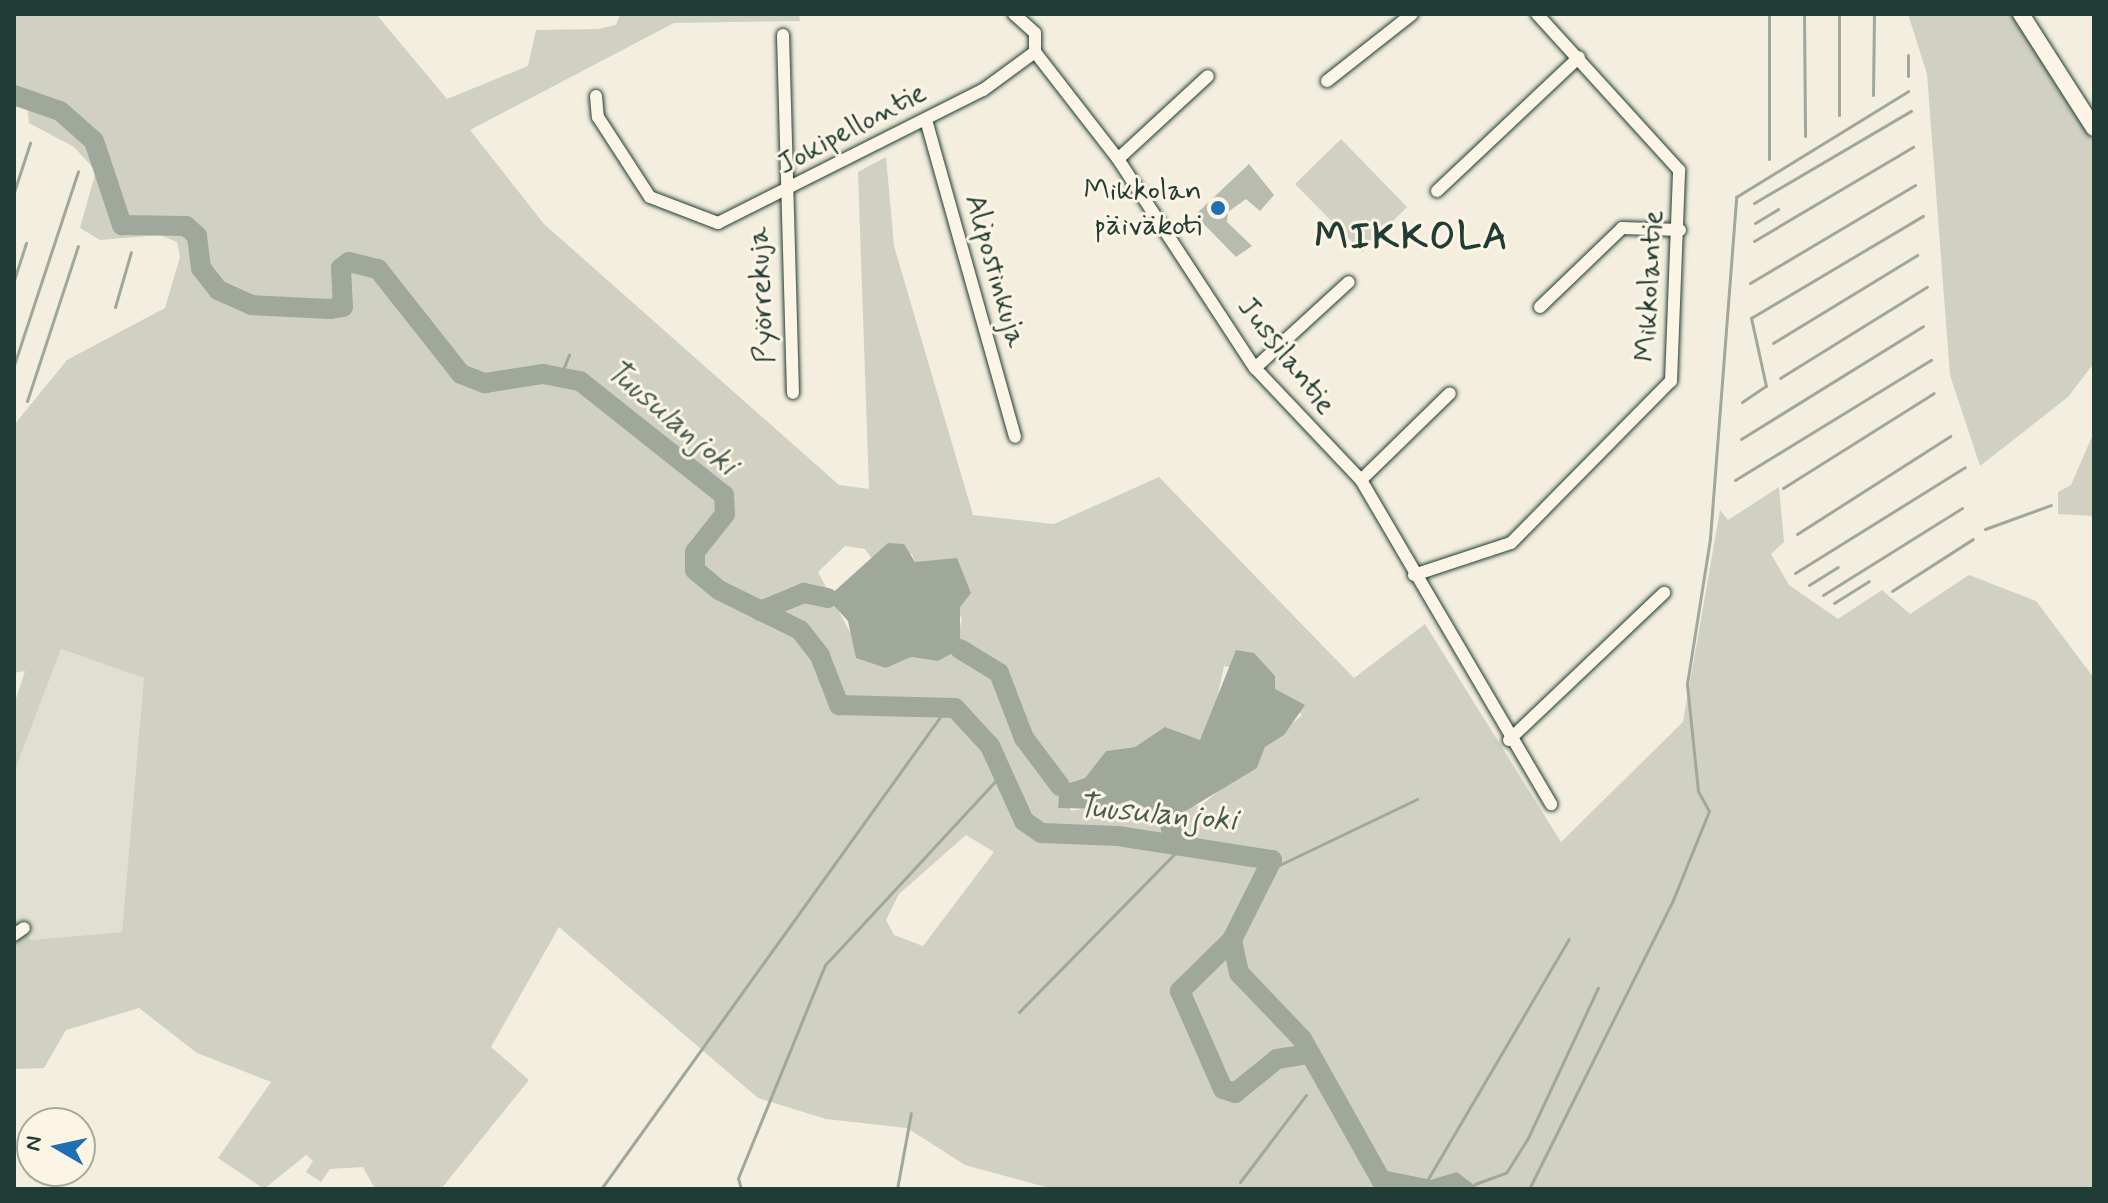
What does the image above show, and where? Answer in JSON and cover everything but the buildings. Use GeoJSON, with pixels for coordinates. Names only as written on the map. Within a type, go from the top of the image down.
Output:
{"type":"FeatureCollection","features":[{"type":"Feature","properties":{"kind":"street","name":"Jussilantie"},"geometry":{"type":"LineString","coordinates":[[1014,14],[1035,33],[1035,52],[1118,159],[1255,368],[1361,480],[1509,740],[1551,804]]}},
{"type":"Feature","properties":{"kind":"street"},"geometry":{"type":"LineString","coordinates":[[1327,81],[1412,14]]}},
{"type":"Feature","properties":{"kind":"street","name":"Mikkolantie"},"geometry":{"type":"LineString","coordinates":[[1414,575],[1511,543],[1669,388],[1682,186],[1674,159],[1537,14]]}},
{"type":"Feature","properties":{"kind":"street"},"geometry":{"type":"LineString","coordinates":[[2021,14],[2094,128]]}},
{"type":"Feature","properties":{"kind":"street","name":"Pyörrekuja"},"geometry":{"type":"LineString","coordinates":[[783,35],[784,194],[793,393]]}},
{"type":"Feature","properties":{"kind":"street","name":"Jokipellontie"},"geometry":{"type":"LineString","coordinates":[[596,96],[598,117],[632,177],[684,215],[718,223],[784,194],[926,120],[1035,52]]}},
{"type":"Feature","properties":{"kind":"street"},"geometry":{"type":"LineString","coordinates":[[1437,191],[1579,57]]}},
{"type":"Feature","properties":{"kind":"street"},"geometry":{"type":"LineString","coordinates":[[1118,159],[1208,76]]}},
{"type":"Feature","properties":{"kind":"street","name":"Alipostinkuja"},"geometry":{"type":"LineString","coordinates":[[926,120],[1015,437]]}},
{"type":"Feature","properties":{"kind":"street"},"geometry":{"type":"LineString","coordinates":[[1540,307],[1622,228],[1680,230]]}},
{"type":"Feature","properties":{"kind":"street"},"geometry":{"type":"LineString","coordinates":[[1255,368],[1349,282]]}},
{"type":"Feature","properties":{"kind":"street"},"geometry":{"type":"LineString","coordinates":[[1361,480],[1450,393]]}},
{"type":"Feature","properties":{"kind":"street"},"geometry":{"type":"LineString","coordinates":[[1509,740],[1664,593]]}},
{"type":"Feature","properties":{"kind":"shaded area"},"geometry":{"type":"Polygon","coordinates":[[[14,14],[376,14],[447,99],[528,66],[536,30],[598,29],[616,25],[620,14],[799,14],[800,21],[674,23],[470,130],[544,224],[839,485],[869,489],[858,172],[886,157],[894,246],[973,515],[1054,524],[1159,477],[1354,678],[1425,624],[1561,842],[1683,722],[1720,510],[1728,520],[1779,487],[1784,542],[1771,554],[1789,585],[1838,619],[1882,590],[1910,614],[1969,575],[2036,601],[2094,678],[2094,1189],[1053,1189],[965,1165],[907,1128],[826,1119],[758,1098],[559,927],[491,1047],[529,1080],[441,1189],[375,1189],[363,1167],[330,1169],[321,1182],[306,1172],[313,1161],[306,1155],[264,1189],[218,1158],[271,1082],[197,1053],[139,1008],[66,1030],[44,1068],[14,1069],[14,918],[31,940],[122,932],[144,678],[61,649],[14,773],[14,705],[25,671],[14,673],[14,425],[67,360],[165,308],[180,257],[177,242],[160,235],[100,240],[80,228],[96,171],[74,147],[29,123],[27,105],[14,98],[14,14]],[[845,546],[818,572],[853,638],[886,668],[911,657],[938,661],[957,640],[962,619],[928,562],[915,562],[912,554],[872,559],[865,549],[845,546]],[[1224,666],[1211,727],[1200,740],[1165,728],[1135,747],[1106,751],[1085,778],[1060,786],[1071,811],[1130,800],[1154,811],[1202,805],[1238,774],[1257,768],[1265,747],[1302,715],[1275,689],[1275,676],[1224,666]],[[966,835],[899,894],[886,920],[894,935],[923,946],[994,852],[966,835]]]}},
{"type":"Feature","properties":{"kind":"shaded area"},"geometry":{"type":"Polygon","coordinates":[[[1908,14],[2011,14],[2094,142],[2094,363],[2068,397],[1980,466],[1950,375],[1927,74],[1908,14]]]}},
{"type":"Feature","properties":{"kind":"shaded area"},"geometry":{"type":"Polygon","coordinates":[[[1341,139],[1407,207],[1362,252],[1295,184],[1341,139]]]}},
{"type":"Feature","properties":{"kind":"shaded area"},"geometry":{"type":"Polygon","coordinates":[[[2094,432],[2094,516],[2058,514],[2058,492],[2071,485],[2094,432]]]}},
{"type":"Feature","properties":{"kind":"shaded area"},"geometry":{"type":"Polygon","coordinates":[[[61,649],[145,678],[122,932],[31,940],[14,918],[14,773],[61,649]]]}},
{"type":"Feature","properties":{"kind":"water"},"geometry":{"type":"Polygon","coordinates":[[[888,543],[904,544],[915,562],[957,558],[971,593],[960,607],[960,649],[938,661],[911,657],[886,668],[856,658],[848,621],[827,598],[888,543]]]}},
{"type":"Feature","properties":{"kind":"water"},"geometry":{"type":"Polygon","coordinates":[[[1236,650],[1254,653],[1275,676],[1275,689],[1305,705],[1284,735],[1265,747],[1257,768],[1169,821],[1131,800],[1102,809],[1058,808],[1060,786],[1085,778],[1106,751],[1135,747],[1165,727],[1200,740],[1236,650]]]}},
{"type":"Feature","properties":{"kind":"water"},"geometry":{"type":"Polygon","coordinates":[[[1383,1171],[1420,1183],[1457,1172],[1479,1189],[1388,1189],[1377,1183],[1383,1171]]]}},
{"type":"Feature","properties":{"kind":"waterway"},"geometry":{"type":"LineString","coordinates":[[1804,14],[1805,136]]}},
{"type":"Feature","properties":{"kind":"waterway"},"geometry":{"type":"LineString","coordinates":[[1839,14],[1839,115]]}},
{"type":"Feature","properties":{"kind":"waterway"},"geometry":{"type":"LineString","coordinates":[[1873,95],[1874,14]]}},
{"type":"Feature","properties":{"kind":"waterway"},"geometry":{"type":"LineString","coordinates":[[1769,15],[1769,159]]}},
{"type":"Feature","properties":{"kind":"waterway"},"geometry":{"type":"LineString","coordinates":[[1908,55],[1908,76]]}},
{"type":"Feature","properties":{"kind":"waterway"},"geometry":{"type":"LineString","coordinates":[[1529,1189],[1673,900],[1709,811],[1698,791],[1687,684],[1710,538],[1736,197],[1908,91]]}},
{"type":"Feature","properties":{"kind":"waterway","name":"Tuusulanjoki"},"geometry":{"type":"LineString","coordinates":[[14,95],[60,111],[94,141],[122,225],[186,226],[197,236],[201,268],[218,290],[251,305],[330,309],[343,307],[341,268],[349,262],[378,269],[461,374],[485,383],[543,374],[580,381],[724,495],[725,514],[695,552],[695,570],[719,590],[800,630],[820,656],[839,705],[955,708],[990,746],[1024,821],[1041,833],[1118,836],[1272,860],[1232,940],[1239,973],[1302,1039],[1381,1180],[1426,1189]]}},
{"type":"Feature","properties":{"kind":"waterway"},"geometry":{"type":"LineString","coordinates":[[14,107],[18,96]]}},
{"type":"Feature","properties":{"kind":"waterway"},"geometry":{"type":"LineString","coordinates":[[1754,203],[1911,111]]}},
{"type":"Feature","properties":{"kind":"waterway"},"geometry":{"type":"LineString","coordinates":[[14,192],[30,143]]}},
{"type":"Feature","properties":{"kind":"waterway"},"geometry":{"type":"LineString","coordinates":[[1754,241],[1913,147]]}},
{"type":"Feature","properties":{"kind":"waterway"},"geometry":{"type":"LineString","coordinates":[[14,365],[78,171]]}},
{"type":"Feature","properties":{"kind":"waterway"},"geometry":{"type":"LineString","coordinates":[[1750,283],[1915,185]]}},
{"type":"Feature","properties":{"kind":"waterway"},"geometry":{"type":"LineString","coordinates":[[1755,223],[1778,209]]}},
{"type":"Feature","properties":{"kind":"waterway"},"geometry":{"type":"LineString","coordinates":[[1742,402],[1766,386],[1751,318],[1923,216]]}},
{"type":"Feature","properties":{"kind":"waterway"},"geometry":{"type":"LineString","coordinates":[[14,280],[26,243]]}},
{"type":"Feature","properties":{"kind":"waterway"},"geometry":{"type":"LineString","coordinates":[[27,401],[78,246]]}},
{"type":"Feature","properties":{"kind":"waterway"},"geometry":{"type":"LineString","coordinates":[[115,307],[131,252]]}},
{"type":"Feature","properties":{"kind":"waterway"},"geometry":{"type":"LineString","coordinates":[[1773,343],[1917,255]]}},
{"type":"Feature","properties":{"kind":"waterway"},"geometry":{"type":"LineString","coordinates":[[1780,378],[1927,287]]}},
{"type":"Feature","properties":{"kind":"waterway"},"geometry":{"type":"LineString","coordinates":[[1741,439],[1923,326]]}},
{"type":"Feature","properties":{"kind":"waterway"},"geometry":{"type":"LineString","coordinates":[[560,377],[569,355]]}},
{"type":"Feature","properties":{"kind":"waterway"},"geometry":{"type":"LineString","coordinates":[[1735,480],[1931,360]]}},
{"type":"Feature","properties":{"kind":"waterway"},"geometry":{"type":"LineString","coordinates":[[1783,488],[1934,393]]}},
{"type":"Feature","properties":{"kind":"waterway"},"geometry":{"type":"LineString","coordinates":[[1797,534],[1950,436]]}},
{"type":"Feature","properties":{"kind":"waterway"},"geometry":{"type":"LineString","coordinates":[[1795,573],[1965,467]]}},
{"type":"Feature","properties":{"kind":"waterway"},"geometry":{"type":"LineString","coordinates":[[1985,529],[2051,505]]}},
{"type":"Feature","properties":{"kind":"waterway"},"geometry":{"type":"LineString","coordinates":[[1823,595],[1962,508]]}},
{"type":"Feature","properties":{"kind":"waterway"},"geometry":{"type":"LineString","coordinates":[[1892,591],[1973,539]]}},
{"type":"Feature","properties":{"kind":"waterway"},"geometry":{"type":"LineString","coordinates":[[1809,585],[1838,567]]}},
{"type":"Feature","properties":{"kind":"waterway"},"geometry":{"type":"LineString","coordinates":[[1834,603],[1869,581]]}},
{"type":"Feature","properties":{"kind":"waterway"},"geometry":{"type":"LineString","coordinates":[[760,611],[804,593],[827,598]]}},
{"type":"Feature","properties":{"kind":"waterway"},"geometry":{"type":"LineString","coordinates":[[960,649],[999,673],[1024,738],[1060,786]]}},
{"type":"Feature","properties":{"kind":"waterway"},"geometry":{"type":"LineString","coordinates":[[601,1189],[948,706]]}},
{"type":"Feature","properties":{"kind":"waterway"},"geometry":{"type":"LineString","coordinates":[[741,1189],[738,1178],[825,965],[1002,774]]}},
{"type":"Feature","properties":{"kind":"waterway"},"geometry":{"type":"LineString","coordinates":[[1271,869],[1417,799]]}},
{"type":"Feature","properties":{"kind":"waterway"},"geometry":{"type":"LineString","coordinates":[[1169,821],[1175,843]]}},
{"type":"Feature","properties":{"kind":"waterway"},"geometry":{"type":"LineString","coordinates":[[1019,1012],[1183,845]]}},
{"type":"Feature","properties":{"kind":"waterway"},"geometry":{"type":"LineString","coordinates":[[1425,1184],[1569,939]]}},
{"type":"Feature","properties":{"kind":"waterway","name":"Tuusulanjoki"},"geometry":{"type":"LineString","coordinates":[[1232,940],[1180,991],[1223,1089],[1235,1093],[1277,1059],[1308,1054]]}},
{"type":"Feature","properties":{"kind":"waterway"},"geometry":{"type":"LineString","coordinates":[[1475,1184],[1506,1173],[1527,1140],[1598,988]]}},
{"type":"Feature","properties":{"kind":"waterway"},"geometry":{"type":"LineString","coordinates":[[1240,1182],[1306,1095]]}},
{"type":"Feature","properties":{"kind":"waterway"},"geometry":{"type":"LineString","coordinates":[[897,1189],[911,1113]]}},
{"type":"Feature","properties":{"kind":"place","name":"Mikkolan päiväkoti"},"geometry":{"type":"Point","coordinates":[1218,208]}},
{"type":"Feature","properties":{"kind":"district","name":"MIKKOLA"},"geometry":{"type":"Point","coordinates":[1412,238]}}]}
